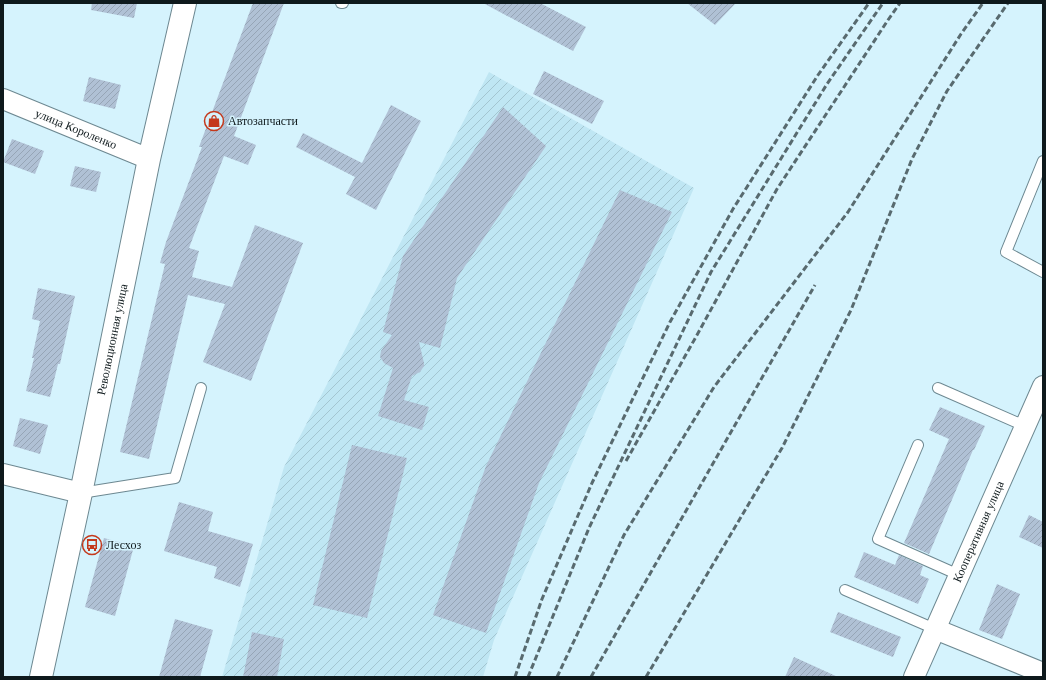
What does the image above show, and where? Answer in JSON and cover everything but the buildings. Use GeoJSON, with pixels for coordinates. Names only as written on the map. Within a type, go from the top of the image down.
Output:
{"type":"FeatureCollection","features":[{"type":"Feature","properties":{"kind":"main road","name":"Революционная улица"},"geometry":{"type":"LineString","coordinates":[[41,677],[81,494],[149,159],[184,3]]}},
{"type":"Feature","properties":{"kind":"street","name":"улица Короленко"},"geometry":{"type":"LineString","coordinates":[[3,99],[149,159]]}},
{"type":"Feature","properties":{"kind":"street","name":"Кооперативная улица"},"geometry":{"type":"LineString","coordinates":[[914,677],[1043,386]]}},
{"type":"Feature","properties":{"kind":"street"},"geometry":{"type":"LineString","coordinates":[[3,474],[81,494]]}},
{"type":"Feature","properties":{"kind":"street"},"geometry":{"type":"LineString","coordinates":[[935,629],[1043,673]]}},
{"type":"Feature","properties":{"kind":"lane"},"geometry":{"type":"LineString","coordinates":[[1043,161],[1006,252],[1043,272]]}},
{"type":"Feature","properties":{"kind":"lane"},"geometry":{"type":"LineString","coordinates":[[81,494],[175,478],[201,388]]}},
{"type":"Feature","properties":{"kind":"lane"},"geometry":{"type":"LineString","coordinates":[[938,388],[1025,426]]}},
{"type":"Feature","properties":{"kind":"lane"},"geometry":{"type":"LineString","coordinates":[[918,445],[878,539],[959,575]]}},
{"type":"Feature","properties":{"kind":"lane"},"geometry":{"type":"LineString","coordinates":[[845,590],[935,629]]}},
{"type":"Feature","properties":{"kind":"shaded area"},"geometry":{"type":"Polygon","coordinates":[[[489,72],[694,188],[494,640],[483,677],[222,677],[284,467],[489,72]]]}},
{"type":"Feature","properties":{"kind":"railway"},"geometry":{"type":"LineString","coordinates":[[515,677],[542,599],[592,483],[670,322],[733,209],[818,75],[869,3]]}},
{"type":"Feature","properties":{"kind":"railway"},"geometry":{"type":"LineString","coordinates":[[528,677],[589,528],[711,272],[827,84],[883,3]]}},
{"type":"Feature","properties":{"kind":"railway"},"geometry":{"type":"LineString","coordinates":[[626,461],[777,189],[900,3]]}},
{"type":"Feature","properties":{"kind":"railway"},"geometry":{"type":"LineString","coordinates":[[557,677],[624,535],[714,387],[848,212],[961,34],[983,3]]}},
{"type":"Feature","properties":{"kind":"railway"},"geometry":{"type":"LineString","coordinates":[[646,677],[782,448],[851,310],[912,159],[947,91],[1008,3]]}},
{"type":"Feature","properties":{"kind":"railway"},"geometry":{"type":"LineString","coordinates":[[591,677],[815,285]]}},
{"type":"Feature","properties":{"kind":"place","name":"Автозапчасти"},"geometry":{"type":"Point","coordinates":[214,121]}},
{"type":"Feature","properties":{"kind":"place","name":"Лесхоз"},"geometry":{"type":"Point","coordinates":[92,545]}}]}
